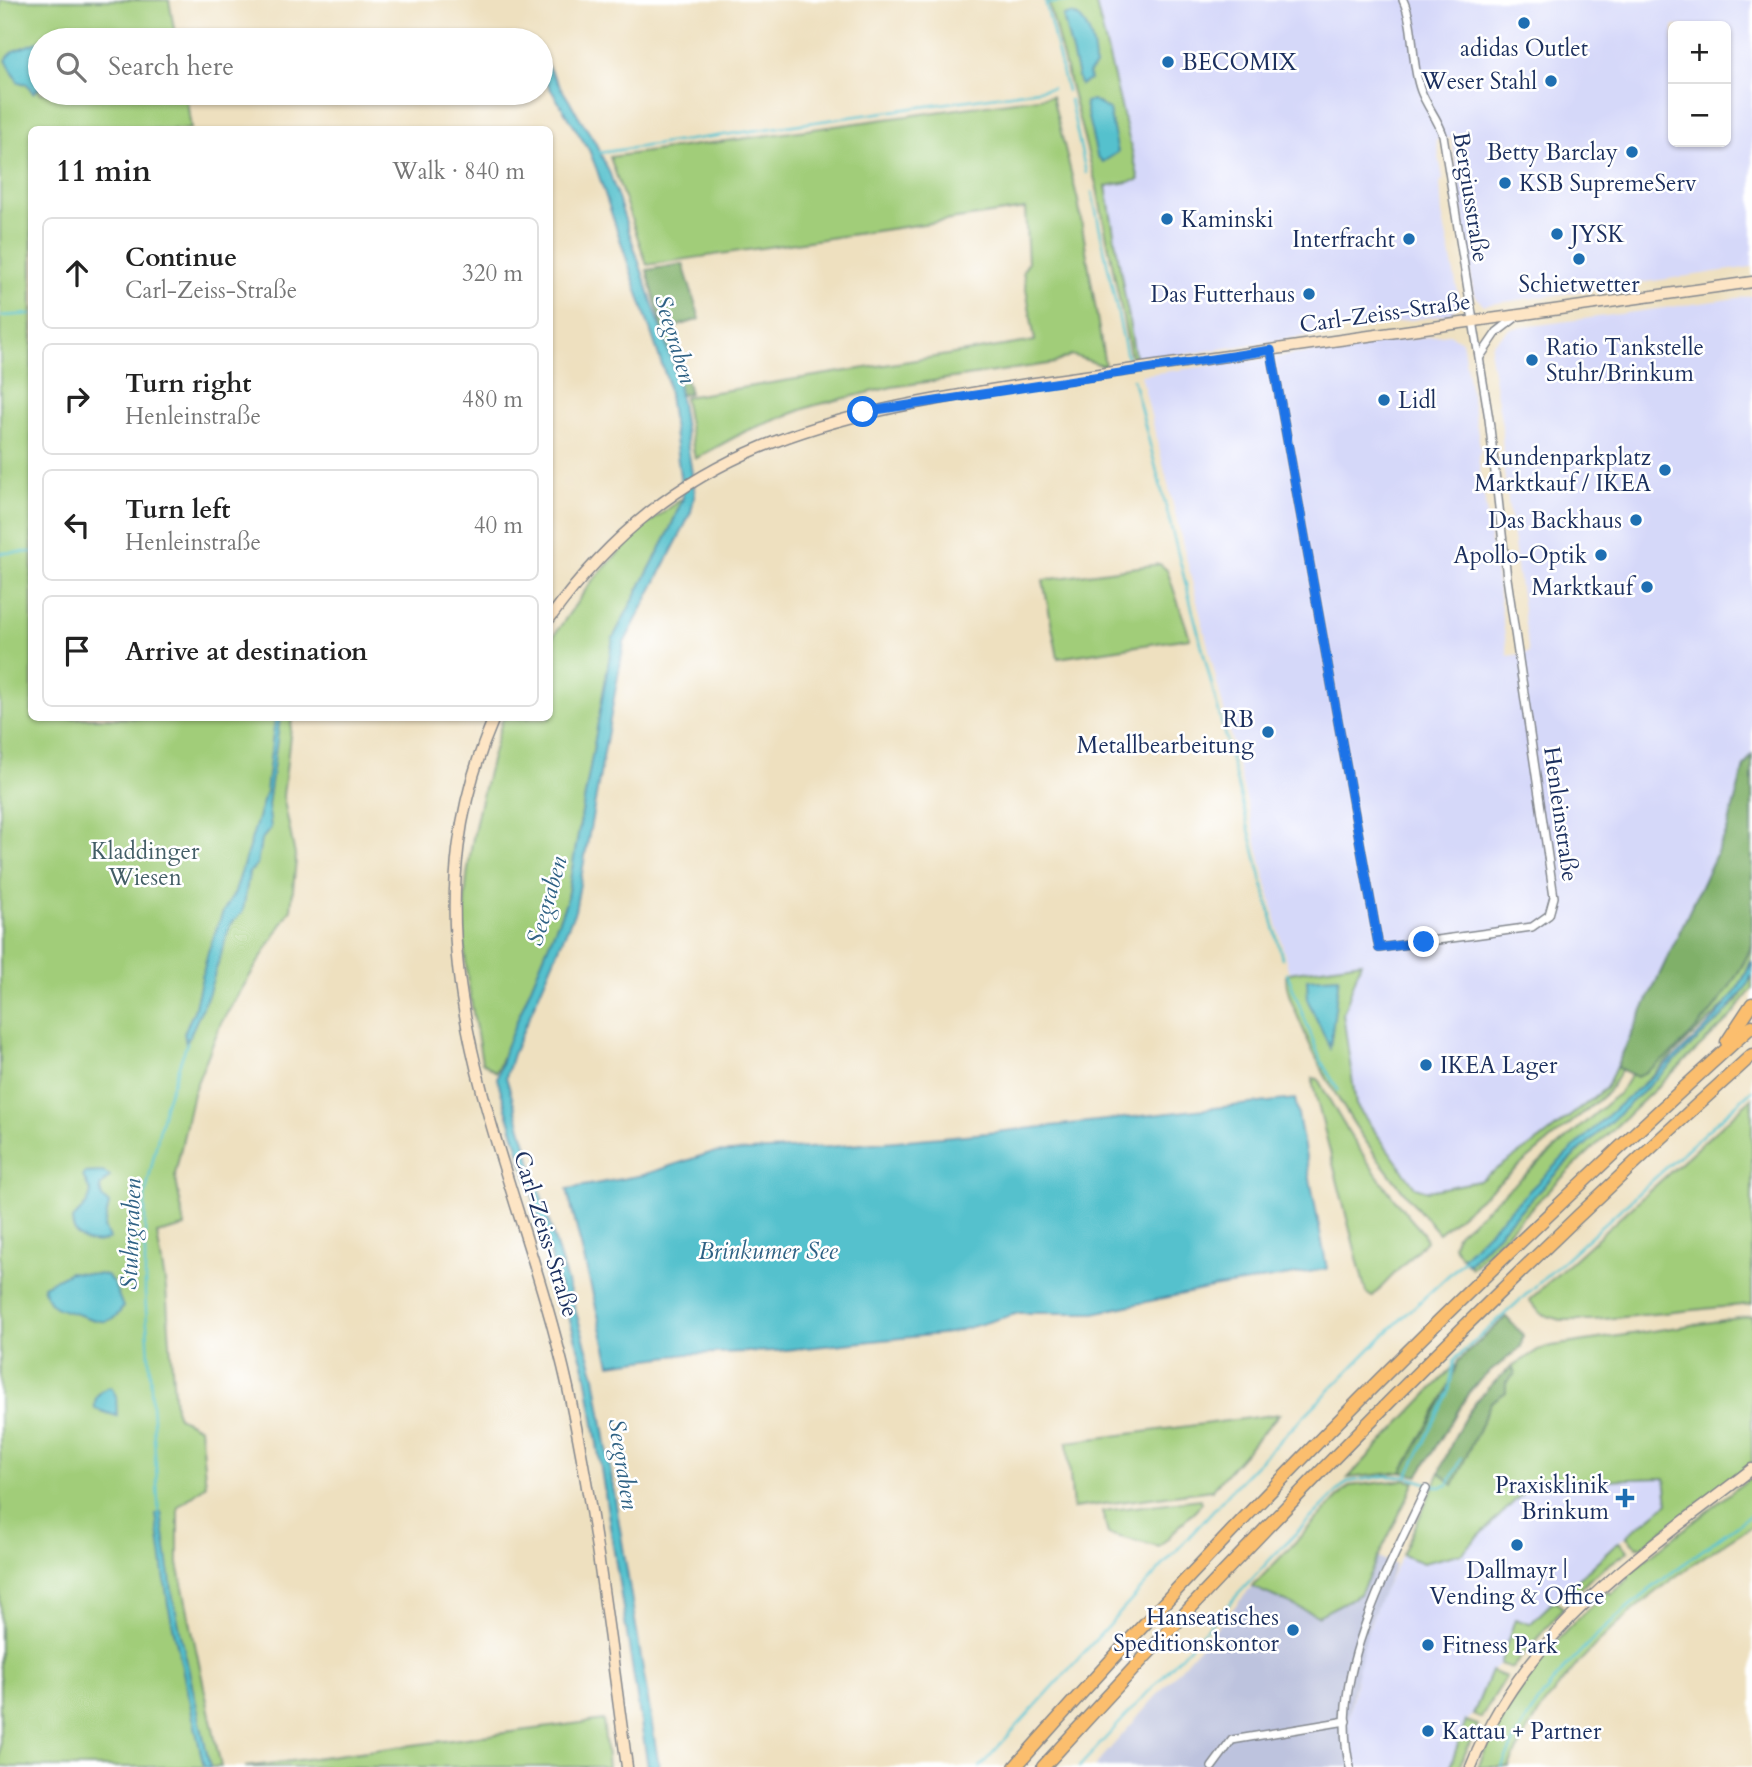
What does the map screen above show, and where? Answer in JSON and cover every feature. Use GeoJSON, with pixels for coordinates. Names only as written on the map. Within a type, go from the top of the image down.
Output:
{"type":"FeatureCollection","features":[{"type":"Feature","properties":{"kind":"highway"},"geometry":{"type":"LineString","coordinates":[[1716,1059],[1752,1004]]}},
{"type":"Feature","properties":{"kind":"highway"},"geometry":{"type":"LineString","coordinates":[[1015,1767],[1198,1565],[1310,1448],[1538,1223],[1752,1026]]}},
{"type":"Feature","properties":{"kind":"highway"},"geometry":{"type":"LineString","coordinates":[[1043,1767],[1214,1579],[1326,1463],[1621,1175],[1752,1055]]}},
{"type":"Feature","properties":{"kind":"main road","name":"Carl-Zeiss-Straße"},"geometry":{"type":"LineString","coordinates":[[553,614],[602,555],[676,493],[772,441],[863,412],[1271,350],[1752,282]]}},
{"type":"Feature","properties":{"kind":"main road","name":"Carl-Zeiss-Straße"},"geometry":{"type":"LineString","coordinates":[[493,721],[472,778],[457,850],[454,906],[459,987],[483,1096],[540,1284],[568,1388],[583,1469],[627,1767]]}},
{"type":"Feature","properties":{"kind":"main road"},"geometry":{"type":"LineString","coordinates":[[1471,1767],[1490,1725],[1520,1675],[1575,1610],[1646,1550],[1752,1469]]}},
{"type":"Feature","properties":{"kind":"street","name":"Bergiusstraße"},"geometry":{"type":"LineString","coordinates":[[1403,0],[1409,13],[1422,94],[1438,120],[1443,135],[1473,322]]}},
{"type":"Feature","properties":{"kind":"street"},"geometry":{"type":"LineString","coordinates":[[1479,358],[1497,331],[1519,315]]}},
{"type":"Feature","properties":{"kind":"street","name":"Henleinstraße"},"geometry":{"type":"LineString","coordinates":[[1271,350],[1379,948],[1532,927],[1549,915],[1554,897],[1473,322]]}},
{"type":"Feature","properties":{"kind":"street"},"geometry":{"type":"LineString","coordinates":[[1350,1767],[1346,1721],[1367,1623],[1426,1489]]}},
{"type":"Feature","properties":{"kind":"street"},"geometry":{"type":"LineString","coordinates":[[1212,1767],[1232,1740],[1346,1721]]}},
{"type":"Feature","properties":{"kind":"shaded area"},"geometry":{"type":"Polygon","coordinates":[[[1095,0],[1752,0],[1752,267],[1483,305],[1473,292],[1452,138],[1436,139],[1443,179],[1440,183],[1442,214],[1460,303],[1450,314],[1136,362],[1106,185],[1139,179],[1095,0]]]}},
{"type":"Feature","properties":{"kind":"shaded area"},"geometry":{"type":"Polygon","coordinates":[[[1752,296],[1752,755],[1744,767],[1727,831],[1606,1088],[1541,1139],[1479,1181],[1429,1191],[1415,1187],[1356,1105],[1343,1014],[1360,962],[1289,973],[1141,375],[1449,334],[1462,341],[1481,451],[1478,456],[1508,656],[1529,653],[1503,465],[1502,426],[1490,354],[1492,344],[1509,329],[1752,296]]]}},
{"type":"Feature","properties":{"kind":"shaded area"},"geometry":{"type":"Polygon","coordinates":[[[1665,1478],[1668,1503],[1612,1547],[1530,1624],[1515,1620],[1500,1664],[1491,1671],[1473,1715],[1466,1721],[1450,1767],[1353,1767],[1348,1721],[1362,1645],[1379,1599],[1402,1555],[1423,1563],[1462,1553],[1534,1482],[1665,1478]]]}},
{"type":"Feature","properties":{"kind":"shaded area"},"geometry":{"type":"Polygon","coordinates":[[[1378,1557],[1395,1565],[1369,1624],[1353,1690],[1348,1721],[1353,1767],[1094,1767],[1252,1587],[1318,1616],[1360,1594],[1378,1557]]]}},
{"type":"Feature","properties":{"kind":"green space","name":"Kladdinger Wiesen"},"geometry":{"type":"Polygon","coordinates":[[[0,0],[169,0],[174,28],[28,28],[28,105],[188,105],[191,126],[28,126],[28,721],[292,721],[283,796],[296,860],[291,909],[221,1023],[193,1093],[175,1175],[185,1227],[157,1234],[166,1288],[175,1408],[178,1417],[200,1428],[206,1485],[178,1507],[178,1564],[221,1767],[0,1767],[0,0]]]}},
{"type":"Feature","properties":{"kind":"green space"},"geometry":{"type":"Polygon","coordinates":[[[1048,0],[1095,0],[1139,180],[1106,186],[1136,362],[1132,363],[1097,188],[1048,0]]]}},
{"type":"Feature","properties":{"kind":"green space"},"geometry":{"type":"Polygon","coordinates":[[[1052,96],[1078,201],[1105,366],[1071,355],[1055,363],[892,387],[812,406],[746,431],[695,459],[684,397],[1035,341],[1023,271],[1028,263],[1025,209],[647,265],[610,157],[1052,96]]]}},
{"type":"Feature","properties":{"kind":"green space"},"geometry":{"type":"Polygon","coordinates":[[[683,264],[700,319],[672,328],[690,393],[680,395],[647,270],[683,264]]]}},
{"type":"Feature","properties":{"kind":"green space"},"geometry":{"type":"Polygon","coordinates":[[[683,498],[667,536],[613,638],[566,903],[496,1072],[482,1062],[467,975],[464,922],[471,846],[502,721],[553,721],[553,637],[592,581],[641,529],[683,498]]]}},
{"type":"Feature","properties":{"kind":"green space"},"geometry":{"type":"Polygon","coordinates":[[[1160,564],[1167,570],[1190,638],[1058,658],[1043,580],[1160,564]]]}},
{"type":"Feature","properties":{"kind":"green space"},"geometry":{"type":"Polygon","coordinates":[[[1752,755],[1752,945],[1732,982],[1705,1020],[1672,1053],[1637,1077],[1616,1067],[1727,831],[1744,767],[1752,755]]]}},
{"type":"Feature","properties":{"kind":"green space"},"geometry":{"type":"Polygon","coordinates":[[[1752,945],[1745,974],[1729,1001],[1462,1258],[1453,1245],[1456,1235],[1619,1093],[1632,1074],[1646,1072],[1693,1029],[1732,983],[1752,945]]]}},
{"type":"Feature","properties":{"kind":"green space"},"geometry":{"type":"Polygon","coordinates":[[[1361,962],[1343,1014],[1356,1105],[1415,1187],[1428,1191],[1479,1181],[1541,1139],[1606,1088],[1616,1067],[1622,1069],[1608,1092],[1439,1233],[1378,1159],[1343,1107],[1313,1051],[1289,994],[1286,976],[1289,973],[1361,962]]]}},
{"type":"Feature","properties":{"kind":"green space"},"geometry":{"type":"Polygon","coordinates":[[[1752,975],[1752,989],[1728,1020],[1551,1188],[1472,1268],[1468,1264],[1563,1166],[1738,1000],[1752,975]]]}},
{"type":"Feature","properties":{"kind":"green space"},"geometry":{"type":"Polygon","coordinates":[[[1313,1078],[1318,1079],[1366,1159],[1423,1233],[1426,1241],[1372,1297],[1366,1293],[1313,1078]]]}},
{"type":"Feature","properties":{"kind":"green space"},"geometry":{"type":"Polygon","coordinates":[[[1752,1098],[1752,1304],[1595,1320],[1560,1320],[1541,1314],[1529,1300],[1752,1098]]]}},
{"type":"Feature","properties":{"kind":"green space"},"geometry":{"type":"Polygon","coordinates":[[[1752,1316],[1752,1463],[1643,1546],[1637,1547],[1626,1536],[1668,1503],[1665,1478],[1534,1482],[1462,1553],[1423,1563],[1402,1555],[1440,1472],[1453,1484],[1491,1402],[1506,1392],[1506,1382],[1515,1374],[1512,1367],[1538,1350],[1552,1346],[1752,1316]]]}},
{"type":"Feature","properties":{"kind":"green space"},"geometry":{"type":"Polygon","coordinates":[[[1506,1317],[1523,1335],[1521,1347],[1480,1380],[1468,1394],[1418,1476],[1402,1472],[1447,1391],[1458,1361],[1506,1317]]]}},
{"type":"Feature","properties":{"kind":"green space"},"geometry":{"type":"Polygon","coordinates":[[[1455,1365],[1447,1391],[1402,1472],[1348,1478],[1455,1365]]]}},
{"type":"Feature","properties":{"kind":"green space"},"geometry":{"type":"Polygon","coordinates":[[[1512,1367],[1515,1374],[1506,1382],[1506,1392],[1491,1402],[1453,1485],[1440,1472],[1460,1426],[1476,1401],[1512,1367]]]}},
{"type":"Feature","properties":{"kind":"green space"},"geometry":{"type":"Polygon","coordinates":[[[1279,1414],[1212,1490],[1073,1508],[1067,1442],[1279,1414]]]}},
{"type":"Feature","properties":{"kind":"green space"},"geometry":{"type":"Polygon","coordinates":[[[1752,1476],[1752,1526],[1680,1573],[1612,1629],[1553,1693],[1529,1729],[1509,1767],[1478,1767],[1517,1693],[1567,1629],[1608,1591],[1611,1594],[1629,1578],[1627,1574],[1752,1476]]]}},
{"type":"Feature","properties":{"kind":"green space"},"geometry":{"type":"Polygon","coordinates":[[[1405,1480],[1415,1482],[1360,1594],[1318,1616],[1252,1587],[1349,1486],[1405,1480]]]}},
{"type":"Feature","properties":{"kind":"green space"},"geometry":{"type":"Polygon","coordinates":[[[1200,1499],[1202,1503],[1159,1547],[1108,1534],[1102,1511],[1200,1499]]]}},
{"type":"Feature","properties":{"kind":"green space"},"geometry":{"type":"Polygon","coordinates":[[[1619,1542],[1628,1551],[1593,1576],[1570,1599],[1563,1592],[1619,1542]]]}},
{"type":"Feature","properties":{"kind":"green space"},"geometry":{"type":"Polygon","coordinates":[[[1555,1600],[1563,1608],[1512,1668],[1500,1664],[1515,1619],[1530,1624],[1555,1600]]]}},
{"type":"Feature","properties":{"kind":"green space"},"geometry":{"type":"Polygon","coordinates":[[[1491,1671],[1506,1677],[1481,1718],[1473,1715],[1491,1671]]]}},
{"type":"Feature","properties":{"kind":"green space"},"geometry":{"type":"Polygon","coordinates":[[[603,1720],[608,1767],[245,1767],[603,1720]]]}},
{"type":"Feature","properties":{"kind":"green space"},"geometry":{"type":"Polygon","coordinates":[[[1466,1721],[1478,1725],[1459,1767],[1450,1767],[1466,1721]]]}},
{"type":"Feature","properties":{"kind":"water"},"geometry":{"type":"Polygon","coordinates":[[[1071,14],[1087,28],[1094,52],[1095,66],[1088,73],[1090,80],[1080,85],[1063,16],[1071,14]]]}},
{"type":"Feature","properties":{"kind":"water"},"geometry":{"type":"Polygon","coordinates":[[[28,45],[28,86],[18,82],[6,60],[13,51],[28,45]]]}},
{"type":"Feature","properties":{"kind":"water"},"geometry":{"type":"Polygon","coordinates":[[[553,75],[595,142],[610,174],[677,378],[695,493],[691,512],[624,643],[575,911],[513,1054],[506,1077],[595,1376],[659,1767],[648,1767],[586,1374],[497,1078],[506,1047],[566,903],[613,638],[667,536],[683,498],[667,380],[589,150],[553,93],[553,75]]]}},
{"type":"Feature","properties":{"kind":"water"},"geometry":{"type":"Polygon","coordinates":[[[1093,100],[1109,110],[1118,152],[1103,162],[1097,156],[1086,109],[1085,102],[1093,100]]]}},
{"type":"Feature","properties":{"kind":"water"},"geometry":{"type":"Polygon","coordinates":[[[275,721],[280,721],[268,805],[271,828],[261,840],[257,864],[249,873],[243,911],[230,925],[208,995],[186,1044],[184,1033],[194,1011],[208,952],[223,912],[235,892],[266,792],[275,721]]]}},
{"type":"Feature","properties":{"kind":"water"},"geometry":{"type":"Polygon","coordinates":[[[1752,961],[1752,975],[1746,987],[1723,1016],[1563,1166],[1468,1264],[1462,1258],[1500,1220],[1596,1127],[1710,1023],[1727,1004],[1752,961]]]}},
{"type":"Feature","properties":{"kind":"water"},"geometry":{"type":"Polygon","coordinates":[[[1339,977],[1330,1048],[1308,1001],[1307,979],[1339,977]]]}},
{"type":"Feature","properties":{"kind":"water","name":"Brinkumer See"},"geometry":{"type":"Polygon","coordinates":[[[1295,1099],[1327,1269],[1212,1288],[1094,1313],[1019,1313],[950,1333],[776,1351],[687,1354],[610,1364],[567,1189],[643,1175],[710,1153],[828,1147],[987,1133],[1295,1099]]]}},
{"type":"Feature","properties":{"kind":"water"},"geometry":{"type":"Polygon","coordinates":[[[103,1172],[110,1176],[100,1187],[102,1197],[109,1204],[104,1227],[109,1239],[90,1242],[76,1233],[72,1220],[87,1204],[91,1193],[83,1176],[85,1173],[103,1172]]]}},
{"type":"Feature","properties":{"kind":"water"},"geometry":{"type":"Polygon","coordinates":[[[70,1272],[106,1275],[113,1282],[123,1307],[119,1313],[109,1320],[99,1321],[52,1305],[43,1286],[70,1272]]]}},
{"type":"Feature","properties":{"kind":"water"},"geometry":{"type":"Polygon","coordinates":[[[111,1387],[116,1396],[117,1416],[95,1409],[98,1395],[111,1387]]]}},
{"type":"Feature","properties":{"kind":"water"},"geometry":{"type":"Polygon","coordinates":[[[161,1512],[173,1598],[210,1767],[204,1767],[168,1604],[156,1514],[161,1512]]]}},
{"type":"Feature","properties":{"kind":"waterway"},"geometry":{"type":"LineString","coordinates":[[1045,0],[1067,91]]}},
{"type":"Feature","properties":{"kind":"waterway"},"geometry":{"type":"LineString","coordinates":[[1047,4],[1075,0]]}},
{"type":"Feature","properties":{"kind":"waterway"},"geometry":{"type":"LineString","coordinates":[[598,153],[1052,88]]}},
{"type":"Feature","properties":{"kind":"waterway"},"geometry":{"type":"LineString","coordinates":[[1070,100],[1086,173]]}},
{"type":"Feature","properties":{"kind":"waterway"},"geometry":{"type":"LineString","coordinates":[[1092,192],[1127,357]]}},
{"type":"Feature","properties":{"kind":"waterway"},"geometry":{"type":"LineString","coordinates":[[0,316],[28,314]]}},
{"type":"Feature","properties":{"kind":"waterway"},"geometry":{"type":"LineString","coordinates":[[1133,379],[1282,958]]}},
{"type":"Feature","properties":{"kind":"waterway"},"geometry":{"type":"LineString","coordinates":[[0,553],[28,552]]}},
{"type":"Feature","properties":{"kind":"waterway"},"geometry":{"type":"LineString","coordinates":[[1287,973],[1321,1061],[1338,1090]]}},
{"type":"Feature","properties":{"kind":"waterway","name":"Stuhrgraben"},"geometry":{"type":"LineString","coordinates":[[159,1516],[145,1293],[145,1196],[165,1105],[187,1043]]}},
{"type":"Feature","properties":{"kind":"waterway"},"geometry":{"type":"LineString","coordinates":[[1407,1477],[1449,1392],[1454,1360],[1752,1090]]}},
{"type":"Feature","properties":{"kind":"waterway"},"geometry":{"type":"LineString","coordinates":[[980,1767],[1236,1485],[1385,1334],[1466,1259]]}},
{"type":"Feature","properties":{"kind":"waterway"},"geometry":{"type":"LineString","coordinates":[[1079,1767],[1277,1552],[1347,1482],[1387,1476],[1407,1477],[1440,1487],[1448,1485],[1461,1458]]}},
{"type":"Feature","properties":{"kind":"waterway"},"geometry":{"type":"LineString","coordinates":[[1502,1767],[1523,1726],[1548,1689],[1577,1655],[1643,1595],[1752,1514]]}},
{"type":"Feature","properties":{"kind":"place","name":"adidas Outlet"},"geometry":{"type":"Point","coordinates":[1524,23]}},
{"type":"Feature","properties":{"kind":"place","name":"BECOMIX"},"geometry":{"type":"Point","coordinates":[1168,62]}},
{"type":"Feature","properties":{"kind":"place","name":"Weser Stahl"},"geometry":{"type":"Point","coordinates":[1551,81]}},
{"type":"Feature","properties":{"kind":"place","name":"Betty Barclay"},"geometry":{"type":"Point","coordinates":[1632,152]}},
{"type":"Feature","properties":{"kind":"place","name":"KSB SupremeServ"},"geometry":{"type":"Point","coordinates":[1505,183]}},
{"type":"Feature","properties":{"kind":"place","name":"Kaminski"},"geometry":{"type":"Point","coordinates":[1167,219]}},
{"type":"Feature","properties":{"kind":"place","name":"JYSK"},"geometry":{"type":"Point","coordinates":[1557,234]}},
{"type":"Feature","properties":{"kind":"place","name":"Interfracht"},"geometry":{"type":"Point","coordinates":[1409,239]}},
{"type":"Feature","properties":{"kind":"place","name":"Schietwetter"},"geometry":{"type":"Point","coordinates":[1579,259]}},
{"type":"Feature","properties":{"kind":"place","name":"Das Futterhaus"},"geometry":{"type":"Point","coordinates":[1309,294]}},
{"type":"Feature","properties":{"kind":"place","name":"Ratio Tankstelle Stuhr/Brinkum"},"geometry":{"type":"Point","coordinates":[1532,360]}},
{"type":"Feature","properties":{"kind":"place","name":"Lidl"},"geometry":{"type":"Point","coordinates":[1384,400]}},
{"type":"Feature","properties":{"kind":"place","name":"Kundenparkplatz Marktkauf / IKEA"},"geometry":{"type":"Point","coordinates":[1665,470]}},
{"type":"Feature","properties":{"kind":"place","name":"Das Backhaus"},"geometry":{"type":"Point","coordinates":[1636,520]}},
{"type":"Feature","properties":{"kind":"place","name":"Apollo-Optik"},"geometry":{"type":"Point","coordinates":[1601,555]}},
{"type":"Feature","properties":{"kind":"place","name":"Marktkauf"},"geometry":{"type":"Point","coordinates":[1647,587]}},
{"type":"Feature","properties":{"kind":"place","name":"RB Metallbearbeitung"},"geometry":{"type":"Point","coordinates":[1268,732]}},
{"type":"Feature","properties":{"kind":"place","name":"IKEA Lager"},"geometry":{"type":"Point","coordinates":[1426,1065]}},
{"type":"Feature","properties":{"kind":"place","name":"Praxisklinik Brinkum"},"geometry":{"type":"Point","coordinates":[1625,1498]}},
{"type":"Feature","properties":{"kind":"place","name":"Dallmayr | Vending & Office"},"geometry":{"type":"Point","coordinates":[1517,1545]}},
{"type":"Feature","properties":{"kind":"place","name":"Hanseatisches Speditionskontor"},"geometry":{"type":"Point","coordinates":[1293,1630]}},
{"type":"Feature","properties":{"kind":"place","name":"Fitness Park"},"geometry":{"type":"Point","coordinates":[1428,1645]}},
{"type":"Feature","properties":{"kind":"place","name":"Kattau + Partner"},"geometry":{"type":"Point","coordinates":[1428,1731]}},
{"type":"Feature","properties":{"kind":"route"},"geometry":{"type":"LineString","coordinates":[[863,412],[1028,384],[1271,350],[1379,948],[1424,942]]}},
{"type":"Feature","properties":{"kind":"water label","name":"Seegraben"},"geometry":{"type":"Point","coordinates":[675,339]}},
{"type":"Feature","properties":{"kind":"water label","name":"Seegraben"},"geometry":{"type":"Point","coordinates":[547,901]}},
{"type":"Feature","properties":{"kind":"water label","name":"Seegraben"},"geometry":{"type":"Point","coordinates":[623,1464]}}]}
